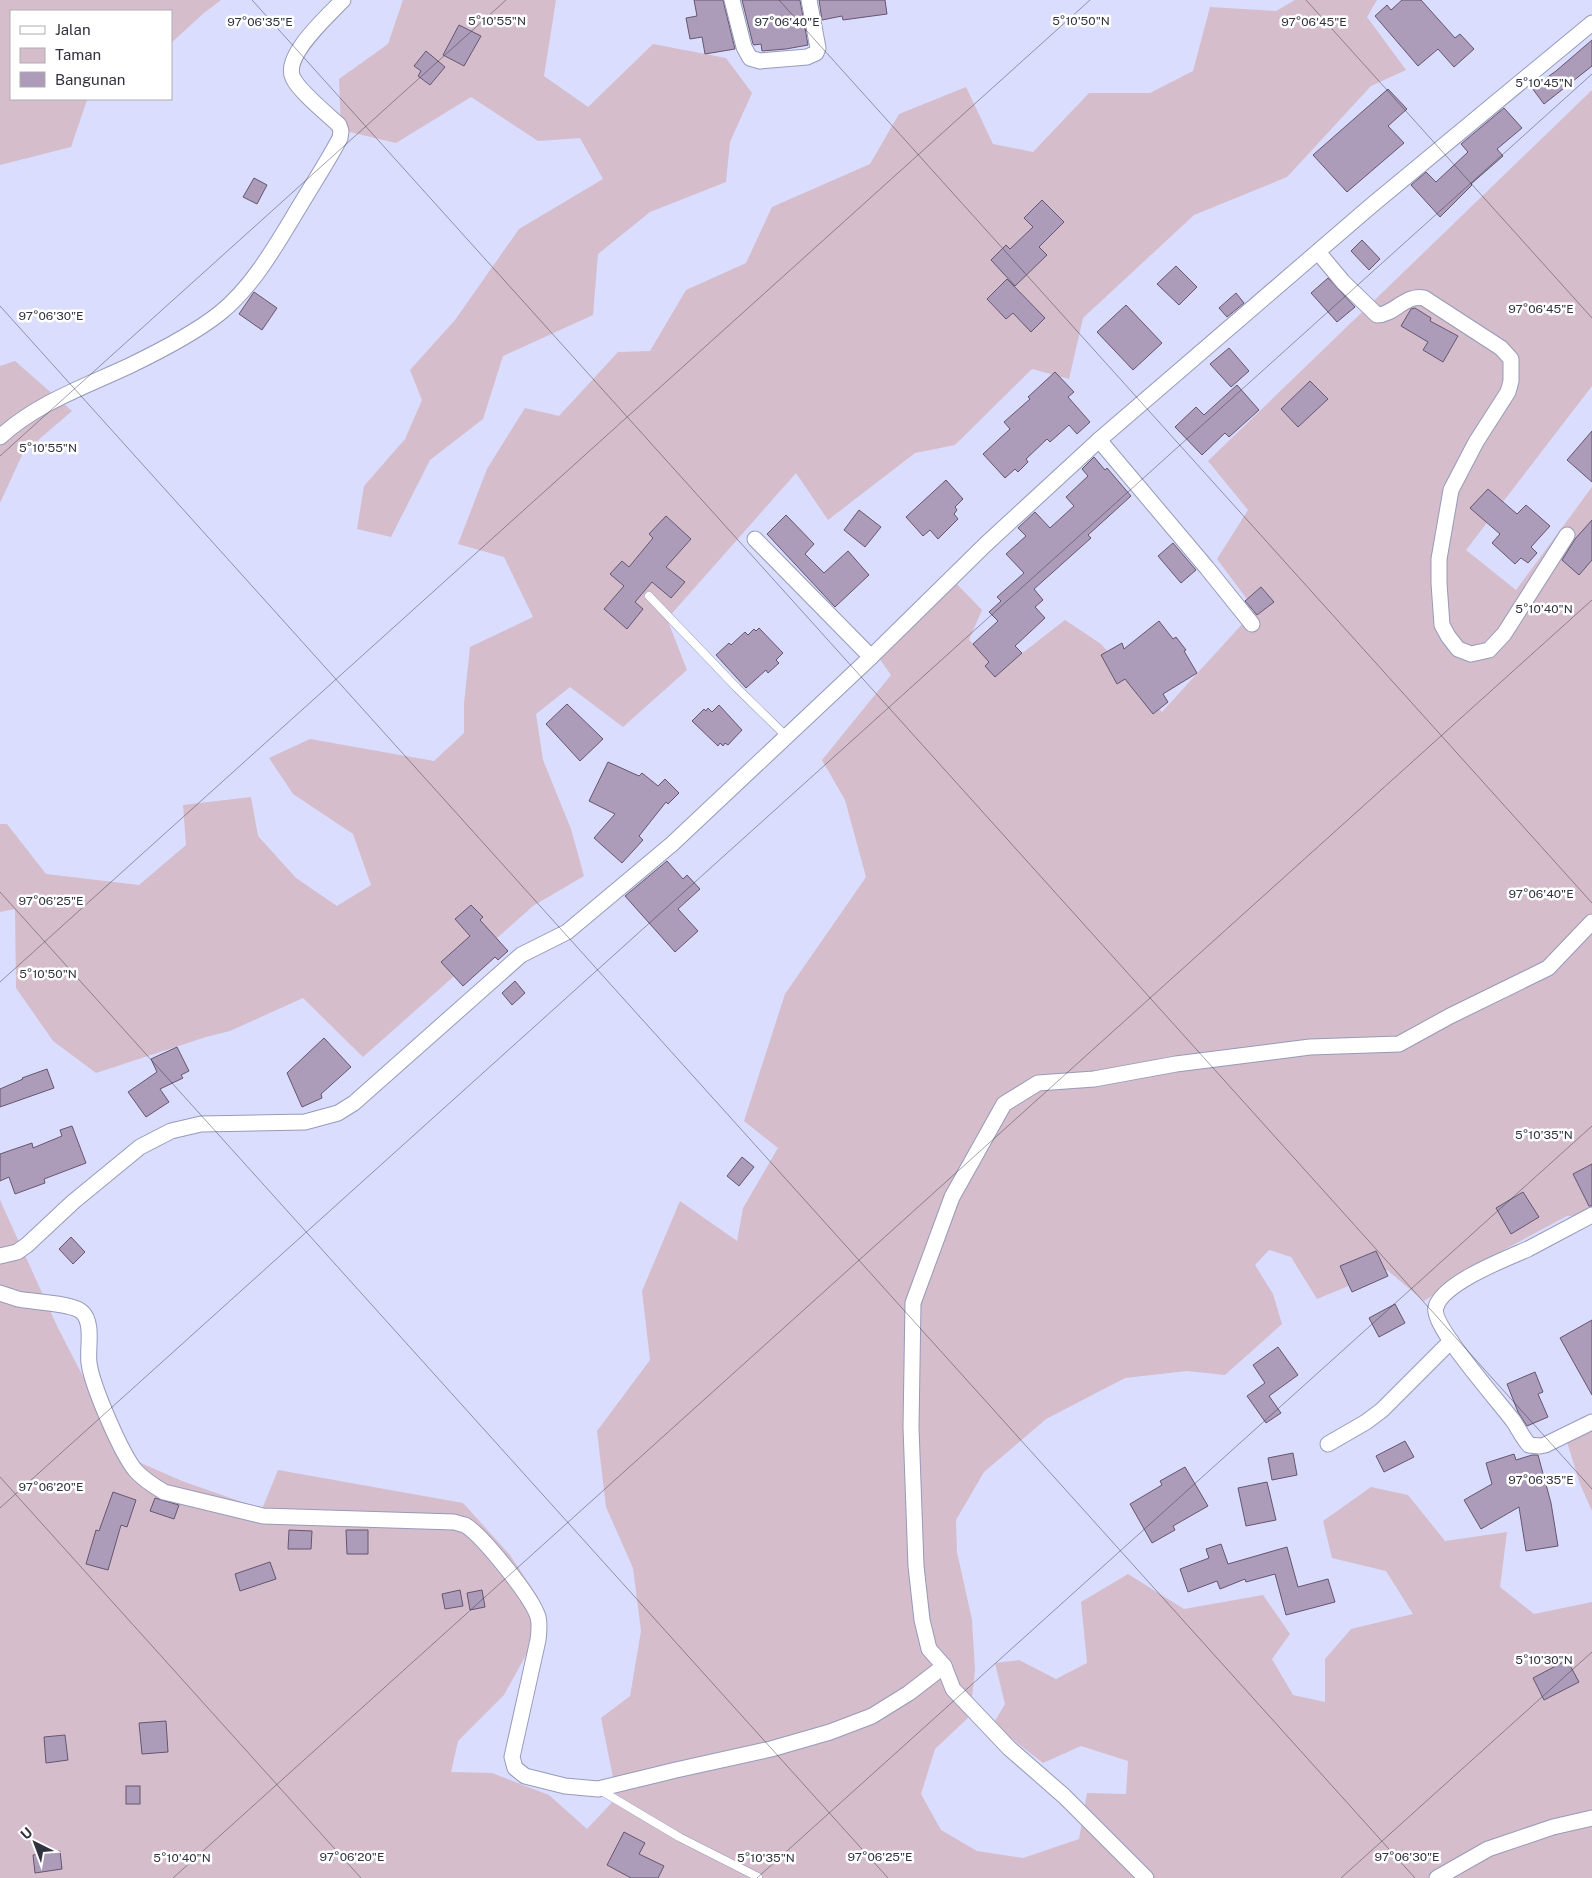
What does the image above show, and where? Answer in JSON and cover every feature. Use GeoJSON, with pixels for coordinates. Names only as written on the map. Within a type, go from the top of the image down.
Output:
{"type":"FeatureCollection","features":[{"type":"Feature","properties":{"kind":"street"},"geometry":{"type":"LineString","coordinates":[[0,437],[12,425],[57,398],[130,366],[198,328],[221,312],[237,297],[270,255],[340,138],[341,131],[339,125],[299,86],[291,72],[291,66],[300,48],[343,0]]}},
{"type":"Feature","properties":{"kind":"street"},"geometry":{"type":"LineString","coordinates":[[732,0],[744,47],[750,58],[760,62],[807,58],[816,53],[818,48],[809,0]]}},
{"type":"Feature","properties":{"kind":"street"},"geometry":{"type":"LineString","coordinates":[[0,1256],[17,1252],[27,1245],[73,1202],[140,1147],[165,1134],[201,1124],[305,1122],[338,1113],[354,1103],[522,955],[567,932],[664,850],[787,737],[986,544],[1099,440],[1318,252],[1592,23]]}},
{"type":"Feature","properties":{"kind":"street"},"geometry":{"type":"LineString","coordinates":[[1318,252],[1343,282],[1377,315],[1385,313],[1404,301],[1419,297],[1424,298],[1501,348],[1511,359],[1512,371],[1508,392],[1476,442],[1451,490],[1439,558],[1439,583],[1442,625],[1458,649],[1471,654],[1489,650],[1504,634],[1567,535]]}},
{"type":"Feature","properties":{"kind":"street"},"geometry":{"type":"LineString","coordinates":[[1099,440],[1252,624]]}},
{"type":"Feature","properties":{"kind":"street"},"geometry":{"type":"LineString","coordinates":[[755,539],[871,656]]}},
{"type":"Feature","properties":{"kind":"street"},"geometry":{"type":"LineString","coordinates":[[1146,1878],[1064,1796],[1009,1748],[953,1689],[944,1666],[929,1649],[922,1620],[916,1566],[911,1427],[913,1303],[952,1198],[1004,1104],[1038,1083],[1094,1079],[1176,1064],[1310,1047],[1399,1044],[1450,1016],[1548,968],[1592,922]]}},
{"type":"Feature","properties":{"kind":"street"},"geometry":{"type":"LineString","coordinates":[[1592,1215],[1529,1248],[1478,1271],[1445,1294],[1435,1308],[1435,1315],[1451,1341],[1529,1445],[1544,1445],[1592,1422]]}},
{"type":"Feature","properties":{"kind":"street"},"geometry":{"type":"LineString","coordinates":[[0,1293],[72,1307],[82,1312],[88,1328],[87,1353],[89,1367],[119,1442],[136,1471],[150,1484],[164,1492],[262,1516],[454,1522],[465,1526],[479,1537],[516,1581],[538,1616],[539,1626],[535,1656],[514,1748],[513,1764],[520,1773],[565,1786],[598,1789],[771,1749],[830,1732],[872,1716],[909,1693],[944,1666]]}},
{"type":"Feature","properties":{"kind":"street"},"geometry":{"type":"LineString","coordinates":[[1328,1444],[1366,1422],[1382,1410],[1451,1341]]}},
{"type":"Feature","properties":{"kind":"street"},"geometry":{"type":"LineString","coordinates":[[1437,1878],[1488,1849],[1553,1827],[1592,1818]]}},
{"type":"Feature","properties":{"kind":"lane"},"geometry":{"type":"LineString","coordinates":[[649,596],[787,737]]}},
{"type":"Feature","properties":{"kind":"lane"},"geometry":{"type":"LineString","coordinates":[[598,1789],[679,1837],[758,1877]]}},
{"type":"Feature","properties":{"kind":"green space"},"geometry":{"type":"Polygon","coordinates":[[[0,0],[221,0],[172,42],[172,10],[10,10],[10,100],[87,100],[71,147],[0,165],[0,0]]]}},
{"type":"Feature","properties":{"kind":"green space"},"geometry":{"type":"Polygon","coordinates":[[[403,0],[556,0],[544,76],[588,107],[653,44],[726,58],[752,93],[730,142],[726,182],[650,212],[598,254],[593,315],[503,356],[483,419],[430,460],[391,537],[357,529],[364,486],[405,439],[422,400],[410,370],[455,320],[519,229],[603,179],[580,138],[538,141],[471,97],[396,143],[341,130],[339,79],[388,44],[403,0]]]}},
{"type":"Feature","properties":{"kind":"green space"},"geometry":{"type":"Polygon","coordinates":[[[1295,0],[1377,0],[1367,17],[1406,70],[1371,86],[1287,177],[1194,215],[1083,318],[1069,379],[1032,369],[955,445],[915,453],[828,520],[796,473],[667,619],[687,670],[623,727],[570,687],[536,714],[543,760],[571,829],[584,876],[533,906],[363,1057],[303,998],[230,1031],[96,1073],[53,1041],[16,988],[15,909],[0,912],[0,824],[7,824],[46,874],[139,885],[186,845],[183,805],[251,797],[258,836],[296,878],[337,906],[371,885],[353,834],[293,794],[269,758],[310,739],[434,761],[464,733],[464,704],[470,647],[533,617],[504,557],[458,544],[487,469],[525,408],[559,416],[618,352],[650,351],[686,290],[746,263],[772,207],[870,164],[899,114],[966,87],[993,144],[1033,152],[1089,93],[1150,93],[1193,71],[1210,7],[1276,11],[1295,0]]]}},
{"type":"Feature","properties":{"kind":"green space"},"geometry":{"type":"Polygon","coordinates":[[[1592,90],[1592,386],[1466,550],[1516,590],[1592,487],[1592,1215],[1567,1216],[1500,1252],[1424,1301],[1387,1270],[1317,1299],[1291,1257],[1269,1250],[1255,1265],[1273,1294],[1282,1324],[1225,1375],[1187,1371],[1125,1378],[1046,1419],[984,1472],[956,1520],[957,1552],[972,1620],[975,1670],[970,1716],[935,1749],[921,1794],[941,1830],[977,1851],[1023,1858],[1079,1839],[1087,1793],[1126,1794],[1128,1761],[1081,1746],[1043,1763],[993,1724],[1005,1704],[995,1663],[1019,1660],[1056,1679],[1087,1663],[1081,1602],[1128,1574],[1184,1609],[1263,1595],[1290,1634],[1272,1659],[1293,1695],[1325,1702],[1325,1659],[1351,1629],[1413,1614],[1386,1571],[1332,1558],[1323,1521],[1371,1487],[1408,1495],[1445,1541],[1507,1532],[1500,1587],[1534,1614],[1592,1602],[1592,1878],[0,1878],[0,1200],[57,1326],[111,1431],[134,1460],[182,1481],[262,1509],[278,1470],[463,1503],[510,1555],[538,1597],[544,1622],[504,1695],[458,1741],[451,1772],[492,1773],[549,1795],[587,1829],[617,1797],[601,1718],[630,1696],[641,1631],[633,1568],[606,1507],[597,1431],[650,1360],[642,1291],[680,1201],[737,1241],[743,1208],[778,1148],[744,1121],[785,994],[866,877],[845,800],[822,760],[891,675],[874,651],[952,579],[982,610],[969,640],[1002,669],[1065,620],[1101,644],[1162,712],[1255,610],[1217,559],[1248,510],[1208,461],[1592,90]]]}},
{"type":"Feature","properties":{"kind":"green space"},"geometry":{"type":"Polygon","coordinates":[[[15,361],[72,411],[23,453],[0,503],[0,366],[15,361]]]}},
{"type":"Feature","properties":{"kind":"green space"},"geometry":{"type":"Polygon","coordinates":[[[1592,1414],[1592,1511],[1580,1484],[1563,1429],[1592,1414]]]}},
{"type":"Feature","properties":{"kind":"building"},"geometry":{"type":"Polygon","coordinates":[[[694,0],[723,0],[735,49],[705,54],[702,37],[690,39],[686,18],[697,16],[694,0]]]}},
{"type":"Feature","properties":{"kind":"building"},"geometry":{"type":"Polygon","coordinates":[[[742,0],[800,0],[808,45],[762,51],[761,44],[753,44],[742,0]]]}},
{"type":"Feature","properties":{"kind":"building"},"geometry":{"type":"Polygon","coordinates":[[[819,0],[885,0],[887,14],[843,20],[842,16],[822,20],[819,0]]]}},
{"type":"Feature","properties":{"kind":"building"},"geometry":{"type":"Polygon","coordinates":[[[1402,0],[1421,0],[1455,38],[1460,34],[1474,49],[1454,67],[1438,49],[1418,66],[1375,16],[1387,5],[1391,10],[1402,0]]]}},
{"type":"Feature","properties":{"kind":"building"},"geometry":{"type":"Polygon","coordinates":[[[459,25],[481,36],[464,66],[443,55],[459,25]]]}},
{"type":"Feature","properties":{"kind":"building"},"geometry":{"type":"Polygon","coordinates":[[[1592,40],[1592,66],[1544,104],[1532,88],[1556,71],[1592,40]]]}},
{"type":"Feature","properties":{"kind":"building"},"geometry":{"type":"Polygon","coordinates":[[[426,51],[445,67],[430,85],[418,76],[421,71],[414,66],[426,51]]]}},
{"type":"Feature","properties":{"kind":"building"},"geometry":{"type":"Polygon","coordinates":[[[1388,89],[1407,109],[1388,126],[1404,143],[1347,192],[1313,155],[1388,89]]]}},
{"type":"Feature","properties":{"kind":"building"},"geometry":{"type":"Polygon","coordinates":[[[1504,108],[1522,128],[1497,149],[1503,156],[1471,184],[1440,217],[1411,185],[1426,172],[1436,182],[1468,152],[1461,144],[1504,108]]]}},
{"type":"Feature","properties":{"kind":"building"},"geometry":{"type":"Polygon","coordinates":[[[254,178],[267,185],[257,204],[243,197],[254,178]]]}},
{"type":"Feature","properties":{"kind":"building"},"geometry":{"type":"Polygon","coordinates":[[[1042,200],[1064,222],[1039,247],[1047,255],[1015,286],[991,260],[1006,245],[1010,249],[1033,227],[1024,218],[1042,200]]]}},
{"type":"Feature","properties":{"kind":"building"},"geometry":{"type":"Polygon","coordinates":[[[1362,240],[1380,259],[1369,270],[1351,251],[1362,240]]]}},
{"type":"Feature","properties":{"kind":"building"},"geometry":{"type":"Polygon","coordinates":[[[1176,266],[1197,287],[1179,305],[1157,284],[1176,266]]]}},
{"type":"Feature","properties":{"kind":"building"},"geometry":{"type":"Polygon","coordinates":[[[1328,278],[1355,307],[1337,322],[1311,293],[1328,278]]]}},
{"type":"Feature","properties":{"kind":"building"},"geometry":{"type":"Polygon","coordinates":[[[1007,279],[1045,318],[1031,332],[1013,313],[1006,319],[987,299],[1007,279]]]}},
{"type":"Feature","properties":{"kind":"building"},"geometry":{"type":"Polygon","coordinates":[[[254,292],[277,308],[262,330],[239,314],[254,292]]]}},
{"type":"Feature","properties":{"kind":"building"},"geometry":{"type":"Polygon","coordinates":[[[1236,293],[1244,303],[1227,317],[1219,308],[1236,293]]]}},
{"type":"Feature","properties":{"kind":"building"},"geometry":{"type":"Polygon","coordinates":[[[1126,305],[1162,343],[1133,370],[1097,332],[1126,305]]]}},
{"type":"Feature","properties":{"kind":"building"},"geometry":{"type":"Polygon","coordinates":[[[1415,308],[1431,318],[1430,321],[1458,336],[1443,362],[1423,350],[1428,342],[1401,326],[1411,309],[1415,308]]]}},
{"type":"Feature","properties":{"kind":"building"},"geometry":{"type":"Polygon","coordinates":[[[1229,348],[1249,371],[1231,387],[1210,364],[1229,348]]]}},
{"type":"Feature","properties":{"kind":"building"},"geometry":{"type":"Polygon","coordinates":[[[1055,372],[1074,392],[1068,397],[1090,422],[1077,434],[1069,425],[1050,442],[1047,439],[1026,459],[1028,462],[1018,472],[1015,469],[1005,478],[983,454],[1010,429],[1004,422],[1030,399],[1028,397],[1055,372]]]}},
{"type":"Feature","properties":{"kind":"building"},"geometry":{"type":"Polygon","coordinates":[[[1310,381],[1328,399],[1298,427],[1281,409],[1310,381]]]}},
{"type":"Feature","properties":{"kind":"building"},"geometry":{"type":"Polygon","coordinates":[[[1237,385],[1259,410],[1229,437],[1225,433],[1202,455],[1175,427],[1196,407],[1204,415],[1237,385]]]}},
{"type":"Feature","properties":{"kind":"building"},"geometry":{"type":"Polygon","coordinates":[[[1592,431],[1592,482],[1567,460],[1592,431]]]}},
{"type":"Feature","properties":{"kind":"building"},"geometry":{"type":"Polygon","coordinates":[[[1094,457],[1105,470],[1107,468],[1131,496],[1088,535],[1091,538],[1034,589],[1043,600],[1035,607],[1045,618],[1015,646],[1022,653],[995,677],[985,666],[989,662],[973,644],[998,621],[989,612],[1001,601],[997,597],[1024,573],[1006,554],[1026,536],[1018,528],[1035,512],[1050,528],[1074,506],[1066,497],[1088,476],[1082,469],[1094,457]]]}},
{"type":"Feature","properties":{"kind":"building"},"geometry":{"type":"Polygon","coordinates":[[[946,480],[963,499],[955,507],[957,510],[954,514],[958,519],[938,539],[930,530],[923,536],[906,517],[946,480]]]}},
{"type":"Feature","properties":{"kind":"building"},"geometry":{"type":"Polygon","coordinates":[[[1488,489],[1517,514],[1526,505],[1550,526],[1531,547],[1537,553],[1528,563],[1521,558],[1515,564],[1492,543],[1500,534],[1470,508],[1488,489]]]}},
{"type":"Feature","properties":{"kind":"building"},"geometry":{"type":"Polygon","coordinates":[[[859,510],[881,527],[865,547],[844,530],[859,510]]]}},
{"type":"Feature","properties":{"kind":"building"},"geometry":{"type":"Polygon","coordinates":[[[786,515],[814,544],[805,554],[824,573],[848,551],[869,575],[835,607],[767,534],[786,515]]]}},
{"type":"Feature","properties":{"kind":"building"},"geometry":{"type":"Polygon","coordinates":[[[666,516],[691,539],[666,567],[685,582],[671,598],[652,582],[635,602],[643,609],[627,629],[604,609],[624,586],[610,574],[622,561],[629,567],[653,538],[649,534],[666,516]]]}},
{"type":"Feature","properties":{"kind":"building"},"geometry":{"type":"Polygon","coordinates":[[[1592,520],[1592,560],[1579,575],[1562,560],[1575,539],[1592,520]]]}},
{"type":"Feature","properties":{"kind":"building"},"geometry":{"type":"Polygon","coordinates":[[[1173,543],[1196,570],[1181,583],[1158,556],[1173,543]]]}},
{"type":"Feature","properties":{"kind":"building"},"geometry":{"type":"Polygon","coordinates":[[[1261,587],[1274,602],[1257,615],[1245,601],[1261,587]]]}},
{"type":"Feature","properties":{"kind":"building"},"geometry":{"type":"Polygon","coordinates":[[[1159,621],[1173,639],[1176,637],[1186,650],[1184,651],[1197,673],[1163,694],[1168,702],[1153,714],[1125,679],[1117,684],[1101,655],[1122,643],[1124,649],[1159,621]]]}},
{"type":"Feature","properties":{"kind":"building"},"geometry":{"type":"Polygon","coordinates":[[[759,628],[783,653],[776,660],[779,663],[768,673],[766,670],[746,688],[716,655],[745,632],[748,635],[754,629],[756,631],[759,628]]]}},
{"type":"Feature","properties":{"kind":"building"},"geometry":{"type":"Polygon","coordinates":[[[567,704],[603,739],[580,761],[546,724],[567,704]]]}},
{"type":"Feature","properties":{"kind":"building"},"geometry":{"type":"Polygon","coordinates":[[[719,705],[742,730],[728,745],[725,743],[723,746],[720,743],[718,746],[692,721],[704,709],[706,711],[708,708],[712,712],[719,705]]]}},
{"type":"Feature","properties":{"kind":"building"},"geometry":{"type":"Polygon","coordinates":[[[608,762],[639,776],[642,773],[658,786],[665,779],[679,793],[668,804],[666,802],[639,836],[643,840],[622,863],[594,838],[615,814],[589,801],[608,762]]]}},
{"type":"Feature","properties":{"kind":"building"},"geometry":{"type":"Polygon","coordinates":[[[667,861],[683,879],[687,875],[700,889],[678,909],[698,931],[675,952],[625,896],[667,861]]]}},
{"type":"Feature","properties":{"kind":"building"},"geometry":{"type":"Polygon","coordinates":[[[471,905],[483,917],[480,920],[508,951],[498,960],[495,957],[463,986],[441,962],[470,936],[455,919],[471,905]]]}},
{"type":"Feature","properties":{"kind":"building"},"geometry":{"type":"Polygon","coordinates":[[[515,981],[525,993],[512,1005],[502,993],[515,981]]]}},
{"type":"Feature","properties":{"kind":"building"},"geometry":{"type":"Polygon","coordinates":[[[324,1038],[351,1067],[321,1094],[322,1098],[302,1107],[287,1073],[324,1038]]]}},
{"type":"Feature","properties":{"kind":"building"},"geometry":{"type":"Polygon","coordinates":[[[177,1047],[189,1071],[181,1075],[183,1078],[160,1089],[169,1102],[146,1117],[128,1092],[157,1072],[151,1059],[177,1047]]]}},
{"type":"Feature","properties":{"kind":"building"},"geometry":{"type":"Polygon","coordinates":[[[47,1069],[54,1088],[0,1107],[0,1089],[22,1078],[47,1069]]]}},
{"type":"Feature","properties":{"kind":"building"},"geometry":{"type":"Polygon","coordinates":[[[72,1126],[86,1163],[44,1179],[45,1183],[15,1194],[9,1177],[0,1181],[0,1154],[32,1143],[33,1148],[62,1136],[60,1130],[72,1126]]]}},
{"type":"Feature","properties":{"kind":"building"},"geometry":{"type":"Polygon","coordinates":[[[742,1157],[754,1167],[739,1186],[727,1176],[742,1157]]]}},
{"type":"Feature","properties":{"kind":"building"},"geometry":{"type":"Polygon","coordinates":[[[1592,1164],[1592,1206],[1589,1206],[1573,1174],[1592,1164]]]}},
{"type":"Feature","properties":{"kind":"building"},"geometry":{"type":"Polygon","coordinates":[[[1523,1192],[1539,1217],[1511,1234],[1496,1208],[1523,1192]]]}},
{"type":"Feature","properties":{"kind":"building"},"geometry":{"type":"Polygon","coordinates":[[[71,1237],[85,1252],[73,1264],[59,1249],[71,1237]]]}},
{"type":"Feature","properties":{"kind":"building"},"geometry":{"type":"Polygon","coordinates":[[[1376,1251],[1388,1276],[1352,1292],[1340,1266],[1376,1251]]]}},
{"type":"Feature","properties":{"kind":"building"},"geometry":{"type":"Polygon","coordinates":[[[1395,1304],[1405,1323],[1379,1337],[1369,1318],[1395,1304]]]}},
{"type":"Feature","properties":{"kind":"building"},"geometry":{"type":"Polygon","coordinates":[[[1592,1320],[1592,1395],[1560,1338],[1592,1320]]]}},
{"type":"Feature","properties":{"kind":"building"},"geometry":{"type":"Polygon","coordinates":[[[1278,1347],[1298,1375],[1269,1396],[1281,1413],[1266,1423],[1247,1396],[1265,1383],[1253,1365],[1278,1347]]]}},
{"type":"Feature","properties":{"kind":"building"},"geometry":{"type":"Polygon","coordinates":[[[1535,1372],[1543,1392],[1538,1394],[1548,1417],[1527,1426],[1518,1412],[1507,1384],[1535,1372]]]}},
{"type":"Feature","properties":{"kind":"building"},"geometry":{"type":"Polygon","coordinates":[[[1405,1441],[1414,1457],[1384,1472],[1376,1456],[1405,1441]]]}},
{"type":"Feature","properties":{"kind":"building"},"geometry":{"type":"Polygon","coordinates":[[[1293,1453],[1297,1475],[1272,1480],[1268,1458],[1293,1453]]]}},
{"type":"Feature","properties":{"kind":"building"},"geometry":{"type":"Polygon","coordinates":[[[1514,1454],[1516,1460],[1538,1455],[1551,1503],[1558,1546],[1526,1551],[1519,1507],[1481,1529],[1464,1500],[1492,1484],[1486,1463],[1514,1454]]]}},
{"type":"Feature","properties":{"kind":"building"},"geometry":{"type":"Polygon","coordinates":[[[1185,1467],[1208,1506],[1173,1526],[1175,1530],[1152,1543],[1130,1504],[1162,1485],[1160,1481],[1185,1467]]]}},
{"type":"Feature","properties":{"kind":"building"},"geometry":{"type":"Polygon","coordinates":[[[1267,1482],[1276,1520],[1246,1526],[1238,1488],[1267,1482]]]}},
{"type":"Feature","properties":{"kind":"building"},"geometry":{"type":"Polygon","coordinates":[[[113,1492],[136,1500],[127,1527],[121,1525],[108,1570],[86,1564],[96,1530],[99,1531],[113,1492]]]}},
{"type":"Feature","properties":{"kind":"building"},"geometry":{"type":"Polygon","coordinates":[[[155,1498],[179,1505],[174,1519],[150,1511],[155,1498]]]}},
{"type":"Feature","properties":{"kind":"building"},"geometry":{"type":"Polygon","coordinates":[[[289,1530],[312,1531],[311,1549],[288,1549],[289,1530]]]}},
{"type":"Feature","properties":{"kind":"building"},"geometry":{"type":"Polygon","coordinates":[[[346,1530],[368,1530],[368,1554],[347,1554],[346,1530]]]}},
{"type":"Feature","properties":{"kind":"building"},"geometry":{"type":"Polygon","coordinates":[[[1221,1544],[1228,1564],[1287,1547],[1298,1587],[1328,1579],[1335,1602],[1286,1615],[1275,1574],[1246,1582],[1245,1579],[1220,1589],[1217,1581],[1188,1592],[1180,1569],[1209,1558],[1206,1549],[1221,1544]]]}},
{"type":"Feature","properties":{"kind":"building"},"geometry":{"type":"Polygon","coordinates":[[[270,1562],[276,1579],[240,1591],[235,1574],[270,1562]]]}},
{"type":"Feature","properties":{"kind":"building"},"geometry":{"type":"Polygon","coordinates":[[[460,1590],[463,1606],[445,1609],[442,1594],[460,1590]]]}},
{"type":"Feature","properties":{"kind":"building"},"geometry":{"type":"Polygon","coordinates":[[[482,1590],[485,1607],[470,1610],[467,1593],[482,1590]]]}},
{"type":"Feature","properties":{"kind":"building"},"geometry":{"type":"Polygon","coordinates":[[[1567,1660],[1579,1682],[1544,1700],[1533,1678],[1567,1660]]]}},
{"type":"Feature","properties":{"kind":"building"},"geometry":{"type":"Polygon","coordinates":[[[166,1721],[168,1752],[142,1754],[139,1723],[166,1721]]]}},
{"type":"Feature","properties":{"kind":"building"},"geometry":{"type":"Polygon","coordinates":[[[65,1735],[68,1760],[46,1763],[44,1737],[65,1735]]]}},
{"type":"Feature","properties":{"kind":"building"},"geometry":{"type":"Polygon","coordinates":[[[126,1786],[140,1786],[140,1804],[126,1804],[126,1786]]]}},
{"type":"Feature","properties":{"kind":"building"},"geometry":{"type":"Polygon","coordinates":[[[624,1832],[645,1843],[639,1854],[664,1866],[658,1878],[631,1878],[607,1865],[624,1832]]]}},
{"type":"Feature","properties":{"kind":"building"},"geometry":{"type":"Polygon","coordinates":[[[60,1851],[62,1869],[35,1873],[33,1855],[60,1851]]]}}]}
